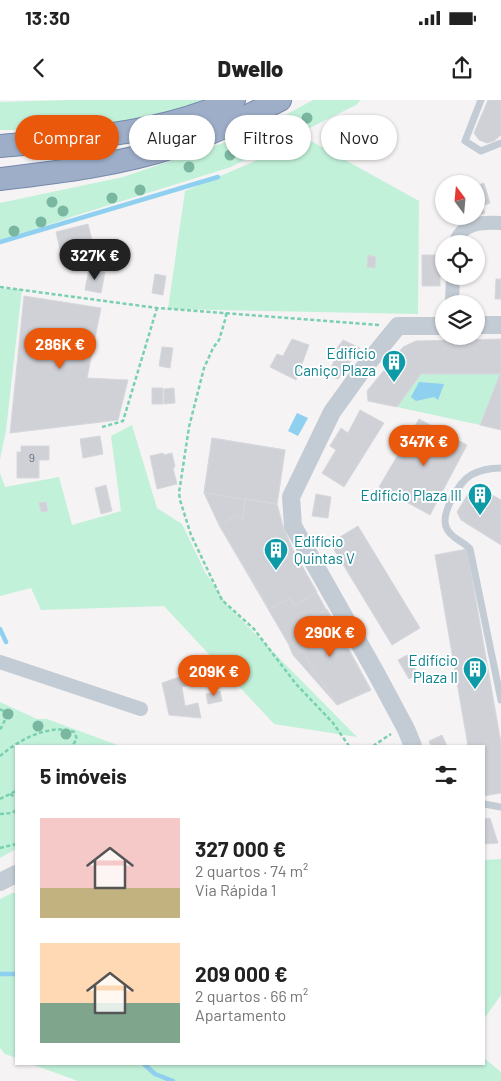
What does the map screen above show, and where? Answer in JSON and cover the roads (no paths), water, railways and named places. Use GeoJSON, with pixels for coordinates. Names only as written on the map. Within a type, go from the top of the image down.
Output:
{"type":"FeatureCollection","features":[{"type":"Feature","properties":{"kind":"highway"},"geometry":{"type":"LineString","coordinates":[[0,146],[135,131],[215,109],[234,100]]}},
{"type":"Feature","properties":{"kind":"highway"},"geometry":{"type":"LineString","coordinates":[[0,179],[104,164],[176,146],[226,126],[280,100]]}},
{"type":"Feature","properties":{"kind":"street"},"geometry":{"type":"LineString","coordinates":[[460,235],[475,223],[501,223]]}},
{"type":"Feature","properties":{"kind":"street"},"geometry":{"type":"LineString","coordinates":[[485,325],[501,325]]}},
{"type":"Feature","properties":{"kind":"street"},"geometry":{"type":"LineString","coordinates":[[413,745],[376,672],[293,526],[291,497],[332,412],[363,369],[398,326],[435,326]]}},
{"type":"Feature","properties":{"kind":"street"},"geometry":{"type":"LineString","coordinates":[[0,662],[141,709]]}},
{"type":"Feature","properties":{"kind":"street"},"geometry":{"type":"LineString","coordinates":[[0,882],[15,874]]}},
{"type":"Feature","properties":{"kind":"lane"},"geometry":{"type":"LineString","coordinates":[[480,100],[465,141],[482,150],[501,144]]}},
{"type":"Feature","properties":{"kind":"lane"},"geometry":{"type":"LineString","coordinates":[[501,468],[488,469],[471,475],[464,481],[454,495],[445,521],[446,528],[454,538],[466,544],[470,549],[501,700]]}},
{"type":"Feature","properties":{"kind":"lane"},"geometry":{"type":"LineString","coordinates":[[485,804],[501,807]]}},
{"type":"Feature","properties":{"kind":"water"},"geometry":{"type":"Polygon","coordinates":[[[419,382],[444,384],[438,400],[434,397],[416,401],[411,397],[419,382]]]}},
{"type":"Feature","properties":{"kind":"water"},"geometry":{"type":"Polygon","coordinates":[[[297,413],[308,418],[298,436],[288,431],[297,413]]]}},
{"type":"Feature","properties":{"kind":"waterway"},"geometry":{"type":"LineString","coordinates":[[0,242],[218,177]]}},
{"type":"Feature","properties":{"kind":"waterway"},"geometry":{"type":"LineString","coordinates":[[0,629],[6,642]]}},
{"type":"Feature","properties":{"kind":"waterway"},"geometry":{"type":"LineString","coordinates":[[0,974],[15,974]]}},
{"type":"Feature","properties":{"kind":"waterway"},"geometry":{"type":"LineString","coordinates":[[145,1065],[155,1074],[173,1081]]}},
{"type":"Feature","properties":{"kind":"place","name":"Edifício Caniço Plaza"},"geometry":{"type":"Point","coordinates":[394,383]}},
{"type":"Feature","properties":{"kind":"place","name":"Edifício Plaza III"},"geometry":{"type":"Point","coordinates":[480,516]}},
{"type":"Feature","properties":{"kind":"place","name":"Edifício Quintas V"},"geometry":{"type":"Point","coordinates":[276,571]}},
{"type":"Feature","properties":{"kind":"place","name":"Edifício Plaza II"},"geometry":{"type":"Point","coordinates":[475,690]}}]}
